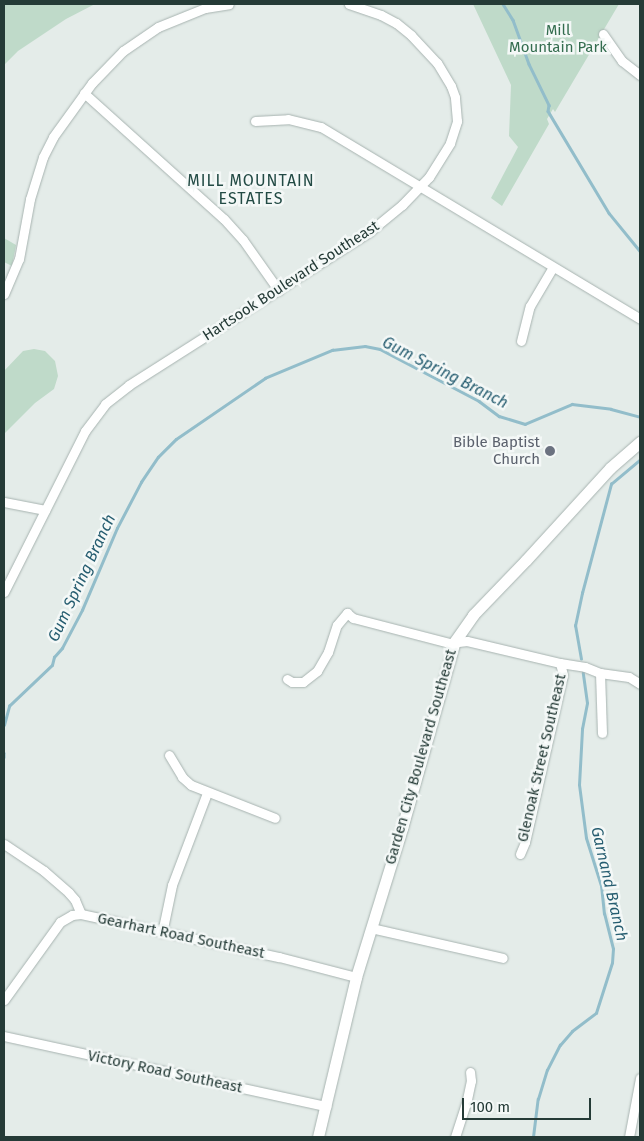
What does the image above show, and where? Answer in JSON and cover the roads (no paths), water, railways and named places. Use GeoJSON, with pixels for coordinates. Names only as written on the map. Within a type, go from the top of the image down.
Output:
{"type":"FeatureCollection","features":[{"type":"Feature","properties":{"kind":"street"},"geometry":{"type":"LineString","coordinates":[[4,294],[19,259],[30,198],[43,156],[53,137],[84,93],[123,51],[158,26],[197,11],[229,4]]}},
{"type":"Feature","properties":{"kind":"street","name":"Hartsook Boulevard Southeast"},"geometry":{"type":"LineString","coordinates":[[4,592],[85,431],[106,404],[129,385],[279,292],[369,232],[429,177],[450,143],[455,132],[457,109],[452,86],[437,63],[411,35],[381,15],[349,4]]}},
{"type":"Feature","properties":{"kind":"street"},"geometry":{"type":"LineString","coordinates":[[603,34],[622,62],[640,75]]}},
{"type":"Feature","properties":{"kind":"street"},"geometry":{"type":"LineString","coordinates":[[84,93],[224,219],[243,240],[279,292]]}},
{"type":"Feature","properties":{"kind":"street"},"geometry":{"type":"LineString","coordinates":[[255,121],[288,119],[321,127],[640,319]]}},
{"type":"Feature","properties":{"kind":"street"},"geometry":{"type":"LineString","coordinates":[[521,341],[530,306],[553,267]]}},
{"type":"Feature","properties":{"kind":"street","name":"Garden City Boulevard Southeast"},"geometry":{"type":"LineString","coordinates":[[318,1137],[356,977],[402,828],[455,641],[473,615],[610,468],[640,442]]}},
{"type":"Feature","properties":{"kind":"street"},"geometry":{"type":"LineString","coordinates":[[4,502],[45,510]]}},
{"type":"Feature","properties":{"kind":"street"},"geometry":{"type":"LineString","coordinates":[[287,679],[292,682],[303,682],[317,671],[328,652],[337,625],[347,613],[353,618],[450,643],[467,641],[585,667],[600,673],[634,678],[640,684]]}},
{"type":"Feature","properties":{"kind":"street","name":"Glenoak Street Southeast"},"geometry":{"type":"LineString","coordinates":[[520,854],[525,842],[563,675],[560,663]]}},
{"type":"Feature","properties":{"kind":"street"},"geometry":{"type":"LineString","coordinates":[[600,673],[602,733]]}},
{"type":"Feature","properties":{"kind":"street"},"geometry":{"type":"LineString","coordinates":[[169,755],[182,777],[191,785],[207,793],[275,818]]}},
{"type":"Feature","properties":{"kind":"street"},"geometry":{"type":"LineString","coordinates":[[162,933],[172,886],[207,793]]}},
{"type":"Feature","properties":{"kind":"street","name":"Gearhart Road Southeast"},"geometry":{"type":"LineString","coordinates":[[4,844],[44,871],[69,893],[81,914],[356,977]]}},
{"type":"Feature","properties":{"kind":"street"},"geometry":{"type":"LineString","coordinates":[[4,1000],[60,922],[72,915],[81,914]]}},
{"type":"Feature","properties":{"kind":"street"},"geometry":{"type":"LineString","coordinates":[[371,928],[503,958]]}},
{"type":"Feature","properties":{"kind":"street","name":"Victory Road Southeast"},"geometry":{"type":"LineString","coordinates":[[4,1036],[326,1106]]}},
{"type":"Feature","properties":{"kind":"street"},"geometry":{"type":"LineString","coordinates":[[455,1137],[466,1104],[471,1081],[470,1072]]}},
{"type":"Feature","properties":{"kind":"street"},"geometry":{"type":"LineString","coordinates":[[629,1137],[640,1078]]}},
{"type":"Feature","properties":{"kind":"waterway"},"geometry":{"type":"LineString","coordinates":[[503,4],[513,20],[529,64],[549,105],[548,111],[609,213],[640,251]]}},
{"type":"Feature","properties":{"kind":"waterway","name":"Gum Spring Branch"},"geometry":{"type":"LineString","coordinates":[[4,725],[9,706],[52,665],[54,657],[62,648],[82,610],[117,528],[141,482],[158,457],[176,439],[265,378],[332,350],[365,346],[380,349],[479,401],[499,416],[525,424],[572,404],[611,409],[640,417]]}},
{"type":"Feature","properties":{"kind":"waterway","name":"Garnand Branch"},"geometry":{"type":"LineString","coordinates":[[581,659],[575,626],[611,484],[640,460]]}},
{"type":"Feature","properties":{"kind":"waterway","name":"Garnand Branch"},"geometry":{"type":"LineString","coordinates":[[533,1137],[538,1099],[547,1070],[560,1045],[572,1031],[596,1013],[612,963],[613,949],[604,914],[601,886],[586,838],[579,785],[582,729],[587,703],[583,673]]}},
{"type":"Feature","properties":{"kind":"place","name":"Bible Baptist Church"},"geometry":{"type":"Point","coordinates":[550,451]}},
{"type":"Feature","properties":{"kind":"district","name":"MILL MOUNTAIN ESTATES"},"geometry":{"type":"Point","coordinates":[251,190]}},
{"type":"Feature","properties":{"kind":"park label","name":"Mill Mountain Park"},"geometry":{"type":"Point","coordinates":[558,38]}}]}
